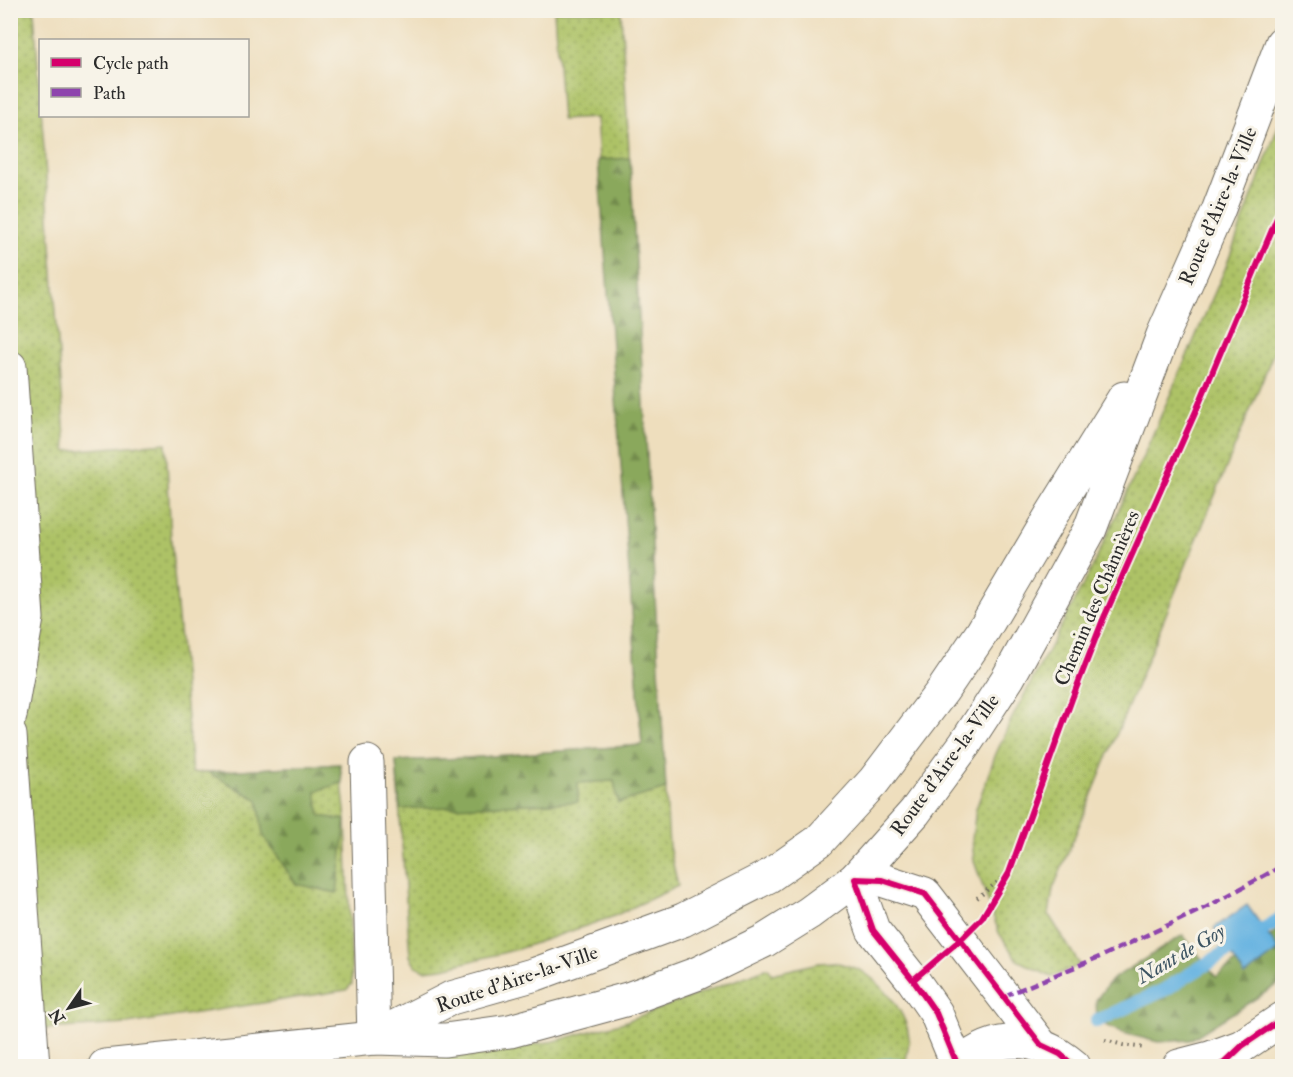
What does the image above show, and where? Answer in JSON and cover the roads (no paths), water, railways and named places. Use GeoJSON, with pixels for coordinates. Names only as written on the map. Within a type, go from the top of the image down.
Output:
{"type":"FeatureCollection","features":[{"type":"Feature","properties":{"kind":"main road","name":"Route d'Aire-la-Ville"},"geometry":{"type":"LineString","coordinates":[[105,1066],[374,1038],[445,1040],[510,1031],[628,999],[696,974],[764,941],[809,913],[855,879],[915,812],[965,744],[1020,658],[1090,529],[1163,336],[1218,211],[1282,42]]}},
{"type":"Feature","properties":{"kind":"main road","name":"Route d'Aire-la-Ville"},"geometry":{"type":"LineString","coordinates":[[374,1038],[451,998],[536,974],[683,920],[769,876],[819,841],[873,782],[944,690],[983,631],[1052,514],[1163,336]]}},
{"type":"Feature","properties":{"kind":"main road"},"geometry":{"type":"LineString","coordinates":[[10,367],[27,618],[10,716]]}},
{"type":"Feature","properties":{"kind":"main road"},"geometry":{"type":"LineString","coordinates":[[10,735],[33,1066]]}},
{"type":"Feature","properties":{"kind":"main road"},"geometry":{"type":"LineString","coordinates":[[367,762],[374,1038]]}},
{"type":"Feature","properties":{"kind":"main road"},"geometry":{"type":"LineString","coordinates":[[819,841],[855,879],[873,930],[936,1013],[958,1066],[972,1054],[989,1046],[1015,1042],[1041,1045],[1060,1054],[1074,1066]]}},
{"type":"Feature","properties":{"kind":"main road"},"geometry":{"type":"LineString","coordinates":[[855,879],[882,880],[925,894],[1041,1045]]}},
{"type":"Feature","properties":{"kind":"main road"},"geometry":{"type":"LineString","coordinates":[[1179,1066],[1210,1058],[1231,1056],[1282,1018]]}},
{"type":"Feature","properties":{"kind":"water"},"geometry":{"type":"Polygon","coordinates":[[[1247,905],[1279,950],[1245,976],[1214,928],[1247,905]]]}},
{"type":"Feature","properties":{"kind":"waterway","name":"Nant de Goy"},"geometry":{"type":"LineString","coordinates":[[1097,1021],[1164,990],[1282,918]]}},
{"type":"Feature","properties":{"kind":"waterway","name":"Nant de Goy"},"geometry":{"type":"LineString","coordinates":[[879,1066],[897,1065]]}}]}
